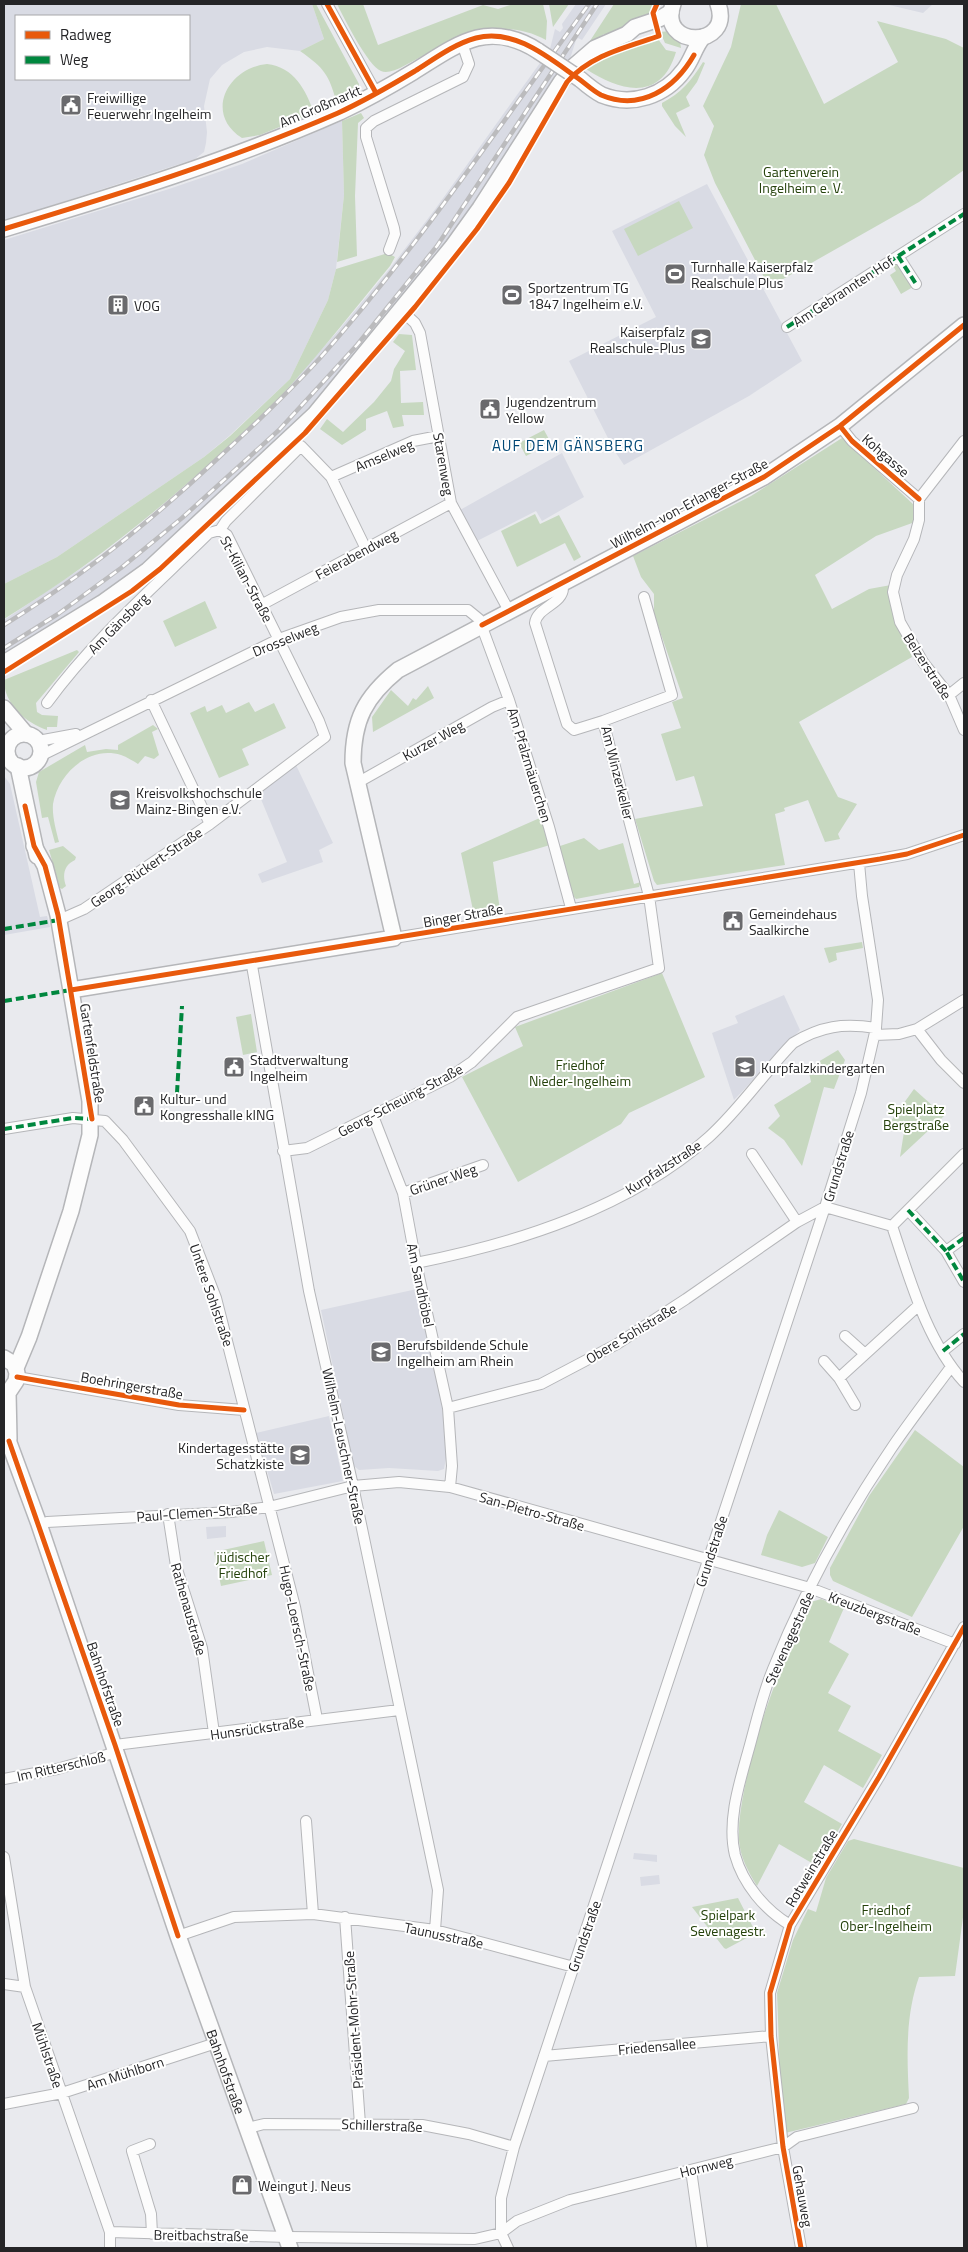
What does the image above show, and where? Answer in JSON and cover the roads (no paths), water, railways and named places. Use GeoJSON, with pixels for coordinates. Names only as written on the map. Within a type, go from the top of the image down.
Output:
{"type":"FeatureCollection","features":[{"type":"Feature","properties":{"kind":"main road","name":"Am Großmarkt"},"geometry":{"type":"LineString","coordinates":[[4,229],[227,156],[318,122],[376,93],[462,43],[485,36],[504,37],[523,42],[601,94],[618,99],[635,100],[660,92],[681,75],[704,37],[717,27],[720,19],[719,5]]}},
{"type":"Feature","properties":{"kind":"main road"},"geometry":{"type":"LineString","coordinates":[[672,8],[671,19],[688,48],[681,75]]}},
{"type":"Feature","properties":{"kind":"main road"},"geometry":{"type":"LineString","coordinates":[[4,663],[102,603],[162,557],[315,414],[402,311],[480,208],[567,74],[595,48],[627,34],[635,27],[659,19],[672,8]]}},
{"type":"Feature","properties":{"kind":"main road"},"geometry":{"type":"LineString","coordinates":[[627,34],[638,34],[667,27],[693,38],[704,37]]}},
{"type":"Feature","properties":{"kind":"main road","name":"Wilhelm-von-Erlanger-Straße"},"geometry":{"type":"LineString","coordinates":[[394,938],[353,763],[353,744],[358,723],[371,696],[398,670],[764,477],[840,426],[964,325]]}},
{"type":"Feature","properties":{"kind":"main road"},"geometry":{"type":"LineString","coordinates":[[4,708],[19,753]]}},
{"type":"Feature","properties":{"kind":"main road"},"geometry":{"type":"LineString","coordinates":[[4,716],[19,753]]}},
{"type":"Feature","properties":{"kind":"main road","name":"Gartenfeldstraße"},"geometry":{"type":"LineString","coordinates":[[9,1373],[32,1325],[71,1211],[90,1135],[92,1119],[59,920],[45,866],[34,846],[25,806],[19,753]]}},
{"type":"Feature","properties":{"kind":"main road","name":"Binger Straße"},"geometry":{"type":"LineString","coordinates":[[72,990],[394,938]]}},
{"type":"Feature","properties":{"kind":"main road","name":"Bahnhofstraße"},"geometry":{"type":"LineString","coordinates":[[9,1373],[5,1437],[39,1524],[178,1936],[289,2243]]}},
{"type":"Feature","properties":{"kind":"street"},"geometry":{"type":"LineString","coordinates":[[327,4],[376,93]]}},
{"type":"Feature","properties":{"kind":"street"},"geometry":{"type":"LineString","coordinates":[[390,250],[395,234],[394,228],[366,137],[366,128],[374,121],[463,77],[469,64],[462,43]]}},
{"type":"Feature","properties":{"kind":"street","name":"Am Gebrannten Hof"},"geometry":{"type":"LineString","coordinates":[[787,327],[964,214]]}},
{"type":"Feature","properties":{"kind":"street","name":"Am Gebrannten Hof"},"geometry":{"type":"LineString","coordinates":[[898,256],[916,284]]}},
{"type":"Feature","properties":{"kind":"street","name":"Starenweg"},"geometry":{"type":"LineString","coordinates":[[402,311],[415,323],[420,333],[451,503],[509,611]]}},
{"type":"Feature","properties":{"kind":"street","name":"Kohgasse"},"geometry":{"type":"LineString","coordinates":[[840,426],[852,441],[920,499]]}},
{"type":"Feature","properties":{"kind":"street","name":"Amselweg"},"geometry":{"type":"LineString","coordinates":[[331,477],[413,441],[439,436]]}},
{"type":"Feature","properties":{"kind":"street"},"geometry":{"type":"LineString","coordinates":[[920,499],[964,441]]}},
{"type":"Feature","properties":{"kind":"street","name":"Am Gänsberg"},"geometry":{"type":"LineString","coordinates":[[47,703],[64,679],[98,641],[209,533],[220,530],[226,521],[301,446],[331,477]]}},
{"type":"Feature","properties":{"kind":"street"},"geometry":{"type":"LineString","coordinates":[[331,477],[366,549]]}},
{"type":"Feature","properties":{"kind":"street","name":"Belzerstraße"},"geometry":{"type":"LineString","coordinates":[[920,499],[919,520],[914,539],[894,583],[894,600],[900,622],[923,662],[949,696],[964,730]]}},
{"type":"Feature","properties":{"kind":"street","name":"Feierabendweg"},"geometry":{"type":"LineString","coordinates":[[261,604],[451,503]]}},
{"type":"Feature","properties":{"kind":"street","name":"St-Kilian-Straße"},"geometry":{"type":"LineString","coordinates":[[220,530],[227,535],[319,721],[325,737]]}},
{"type":"Feature","properties":{"kind":"street"},"geometry":{"type":"LineString","coordinates":[[561,583],[563,592],[537,616],[535,623],[567,724],[570,728],[578,730],[603,722]]}},
{"type":"Feature","properties":{"kind":"street","name":"Am Winzerkeller"},"geometry":{"type":"LineString","coordinates":[[644,596],[672,695],[603,722],[649,896]]}},
{"type":"Feature","properties":{"kind":"street","name":"Drosselweg"},"geometry":{"type":"LineString","coordinates":[[19,753],[96,729],[151,700],[279,639],[341,617],[379,610],[463,608],[475,614],[482,625]]}},
{"type":"Feature","properties":{"kind":"street","name":"Am Pfalzmäuerchen"},"geometry":{"type":"LineString","coordinates":[[482,625],[509,700],[549,827],[571,908]]}},
{"type":"Feature","properties":{"kind":"street"},"geometry":{"type":"LineString","coordinates":[[949,696],[964,683]]}},
{"type":"Feature","properties":{"kind":"street"},"geometry":{"type":"LineString","coordinates":[[151,700],[210,824]]}},
{"type":"Feature","properties":{"kind":"street","name":"Kurzer Weg"},"geometry":{"type":"LineString","coordinates":[[357,783],[492,707],[509,700]]}},
{"type":"Feature","properties":{"kind":"street","name":"Georg-Rückert-Straße"},"geometry":{"type":"LineString","coordinates":[[59,920],[84,909],[210,824],[325,737]]}},
{"type":"Feature","properties":{"kind":"street","name":"Binger Straße"},"geometry":{"type":"LineString","coordinates":[[394,938],[907,854],[964,835]]}},
{"type":"Feature","properties":{"kind":"street","name":"Grundstraße"},"geometry":{"type":"LineString","coordinates":[[501,2233],[501,2198],[514,2148],[861,1093],[876,1031],[878,1000],[862,896],[859,862]]}},
{"type":"Feature","properties":{"kind":"street","name":"Georg-Scheuing-Straße"},"geometry":{"type":"LineString","coordinates":[[283,1151],[307,1148],[450,1077],[465,1067],[517,1017],[659,968],[649,896]]}},
{"type":"Feature","properties":{"kind":"street","name":"Wilhelm-Leuschner-Straße"},"geometry":{"type":"LineString","coordinates":[[251,960],[309,1291],[353,1486],[438,1890],[435,1930]]}},
{"type":"Feature","properties":{"kind":"street"},"geometry":{"type":"LineString","coordinates":[[964,1000],[918,1029],[941,1060],[964,1083]]}},
{"type":"Feature","properties":{"kind":"street","name":"Kurpfalzstraße"},"geometry":{"type":"LineString","coordinates":[[416,1263],[470,1252],[522,1238],[562,1223],[636,1188],[709,1137],[792,1043],[808,1034],[848,1024],[899,1034],[918,1029]]}},
{"type":"Feature","properties":{"kind":"street","name":"Am Sandhöbel"},"geometry":{"type":"LineString","coordinates":[[373,1116],[403,1192],[416,1263],[448,1408],[452,1466],[450,1487]]}},
{"type":"Feature","properties":{"kind":"street"},"geometry":{"type":"LineString","coordinates":[[4,1129],[73,1118],[92,1119]]}},
{"type":"Feature","properties":{"kind":"street","name":"Untere Sohlstraße"},"geometry":{"type":"LineString","coordinates":[[92,1119],[105,1121],[110,1124],[190,1231],[216,1298],[269,1507]]}},
{"type":"Feature","properties":{"kind":"street"},"geometry":{"type":"LineString","coordinates":[[752,1154],[797,1222]]}},
{"type":"Feature","properties":{"kind":"street"},"geometry":{"type":"LineString","coordinates":[[892,1226],[964,1154]]}},
{"type":"Feature","properties":{"kind":"street","name":"Grüner Weg"},"geometry":{"type":"LineString","coordinates":[[403,1192],[484,1165]]}},
{"type":"Feature","properties":{"kind":"street"},"geometry":{"type":"LineString","coordinates":[[825,1207],[892,1226]]}},
{"type":"Feature","properties":{"kind":"street","name":"Obere Sohlstraße"},"geometry":{"type":"LineString","coordinates":[[448,1408],[541,1384],[617,1344],[797,1222],[825,1207]]}},
{"type":"Feature","properties":{"kind":"street"},"geometry":{"type":"LineString","coordinates":[[908,1210],[946,1251],[964,1282]]}},
{"type":"Feature","properties":{"kind":"street"},"geometry":{"type":"LineString","coordinates":[[892,1226],[919,1305],[950,1367],[964,1382]]}},
{"type":"Feature","properties":{"kind":"street"},"geometry":{"type":"LineString","coordinates":[[946,1251],[964,1238]]}},
{"type":"Feature","properties":{"kind":"street"},"geometry":{"type":"LineString","coordinates":[[839,1378],[919,1305]]}},
{"type":"Feature","properties":{"kind":"street"},"geometry":{"type":"LineString","coordinates":[[943,1351],[964,1334]]}},
{"type":"Feature","properties":{"kind":"street"},"geometry":{"type":"LineString","coordinates":[[845,1336],[865,1354]]}},
{"type":"Feature","properties":{"kind":"street"},"geometry":{"type":"LineString","coordinates":[[824,1360],[839,1378],[855,1404]]}},
{"type":"Feature","properties":{"kind":"street","name":"Stevenagestraße"},"geometry":{"type":"LineString","coordinates":[[790,1925],[765,1905],[750,1887],[739,1868],[735,1854],[733,1815],[744,1765],[772,1670],[810,1588],[848,1518],[891,1449],[950,1367]]}},
{"type":"Feature","properties":{"kind":"street","name":"Boehringerstraße"},"geometry":{"type":"LineString","coordinates":[[9,1373],[179,1405],[244,1410]]}},
{"type":"Feature","properties":{"kind":"street","name":"San-Pietro-Straße"},"geometry":{"type":"LineString","coordinates":[[353,1486],[399,1482],[450,1487],[708,1561]]}},
{"type":"Feature","properties":{"kind":"street","name":"Paul-Clemen-Straße"},"geometry":{"type":"LineString","coordinates":[[39,1524],[168,1514],[231,1512],[269,1507],[353,1486]]}},
{"type":"Feature","properties":{"kind":"street","name":"Hugo-Loersch-Straße"},"geometry":{"type":"LineString","coordinates":[[269,1507],[295,1607],[317,1720]]}},
{"type":"Feature","properties":{"kind":"street","name":"Rathenaustraße"},"geometry":{"type":"LineString","coordinates":[[168,1514],[176,1566],[202,1648],[214,1734]]}},
{"type":"Feature","properties":{"kind":"street","name":"Kreuzbergstraße"},"geometry":{"type":"LineString","coordinates":[[708,1561],[810,1588],[955,1644]]}},
{"type":"Feature","properties":{"kind":"street","name":"Rotweinstraße"},"geometry":{"type":"LineString","coordinates":[[783,2147],[771,2036],[770,1993],[790,1925],[879,1776],[964,1627]]}},
{"type":"Feature","properties":{"kind":"street","name":"Hunsrückstraße"},"geometry":{"type":"LineString","coordinates":[[116,1749],[399,1710]]}},
{"type":"Feature","properties":{"kind":"street","name":"Im Ritterschloß"},"geometry":{"type":"LineString","coordinates":[[4,1779],[58,1769],[116,1749]]}},
{"type":"Feature","properties":{"kind":"street"},"geometry":{"type":"LineString","coordinates":[[306,1821],[313,1914]]}},
{"type":"Feature","properties":{"kind":"street","name":"Mühlstraße"},"geometry":{"type":"LineString","coordinates":[[4,1857],[25,1987],[110,2232],[110,2248]]}},
{"type":"Feature","properties":{"kind":"street","name":"Taunusstraße"},"geometry":{"type":"LineString","coordinates":[[178,1936],[234,1917],[313,1914],[435,1930],[574,1967]]}},
{"type":"Feature","properties":{"kind":"street","name":"Präsident-Mohr-Straße"},"geometry":{"type":"LineString","coordinates":[[345,1917],[360,2124]]}},
{"type":"Feature","properties":{"kind":"street"},"geometry":{"type":"LineString","coordinates":[[4,1984],[25,1987]]}},
{"type":"Feature","properties":{"kind":"street","name":"Friedensallee"},"geometry":{"type":"LineString","coordinates":[[544,2056],[771,2036]]}},
{"type":"Feature","properties":{"kind":"street","name":"Am Mühlborn"},"geometry":{"type":"LineString","coordinates":[[4,2104],[62,2094],[216,2043]]}},
{"type":"Feature","properties":{"kind":"street","name":"Hornweg"},"geometry":{"type":"LineString","coordinates":[[501,2233],[517,2221],[570,2200],[783,2147],[796,2137],[914,2108]]}},
{"type":"Feature","properties":{"kind":"street","name":"Schillerstraße"},"geometry":{"type":"LineString","coordinates":[[248,2128],[264,2124],[422,2125],[469,2134],[514,2148]]}},
{"type":"Feature","properties":{"kind":"street"},"geometry":{"type":"LineString","coordinates":[[150,2144],[132,2151],[151,2214],[152,2234]]}},
{"type":"Feature","properties":{"kind":"street","name":"Gehauweg"},"geometry":{"type":"LineString","coordinates":[[783,2147],[801,2248]]}},
{"type":"Feature","properties":{"kind":"street"},"geometry":{"type":"LineString","coordinates":[[691,2170],[702,2248]]}},
{"type":"Feature","properties":{"kind":"street","name":"Breitbachstraße"},"geometry":{"type":"LineString","coordinates":[[110,2232],[289,2243],[475,2239],[501,2233]]}},
{"type":"Feature","properties":{"kind":"street"},"geometry":{"type":"LineString","coordinates":[[501,2233],[508,2248]]}},
{"type":"Feature","properties":{"kind":"railway"},"geometry":{"type":"LineString","coordinates":[[4,625],[87,569],[140,527],[269,411],[320,358],[425,229],[589,4]]}},
{"type":"Feature","properties":{"kind":"railway"},"geometry":{"type":"LineString","coordinates":[[4,648],[58,614],[121,568],[182,518],[279,430],[357,345],[437,246],[597,4]]}},
{"type":"Feature","properties":{"kind":"place","name":"Freiwillige Feuerwehr Ingelheim"},"geometry":{"type":"Point","coordinates":[71,105]}},
{"type":"Feature","properties":{"kind":"place","name":"Turnhalle Kaiserpfalz Realschule Plus"},"geometry":{"type":"Point","coordinates":[675,274]}},
{"type":"Feature","properties":{"kind":"place","name":"Sportzentrum TG 1847 Ingelheim e.V."},"geometry":{"type":"Point","coordinates":[512,295]}},
{"type":"Feature","properties":{"kind":"place","name":"VOG"},"geometry":{"type":"Point","coordinates":[118,305]}},
{"type":"Feature","properties":{"kind":"place","name":"Kaiserpfalz Realschule-Plus"},"geometry":{"type":"Point","coordinates":[701,339]}},
{"type":"Feature","properties":{"kind":"place","name":"Jugendzentrum Yellow"},"geometry":{"type":"Point","coordinates":[490,409]}},
{"type":"Feature","properties":{"kind":"place","name":"Kreisvolkshochschule Mainz-Bingen e.V."},"geometry":{"type":"Point","coordinates":[120,800]}},
{"type":"Feature","properties":{"kind":"place","name":"Gemeindehaus Saalkirche"},"geometry":{"type":"Point","coordinates":[733,921]}},
{"type":"Feature","properties":{"kind":"place","name":"Stadtverwaltung Ingelheim"},"geometry":{"type":"Point","coordinates":[234,1067]}},
{"type":"Feature","properties":{"kind":"place","name":"Kurpfalzkindergarten"},"geometry":{"type":"Point","coordinates":[745,1067]}},
{"type":"Feature","properties":{"kind":"place","name":"Kultur- und Kongresshalle kING"},"geometry":{"type":"Point","coordinates":[144,1106]}},
{"type":"Feature","properties":{"kind":"place","name":"Berufsbildende Schule Ingelheim am Rhein"},"geometry":{"type":"Point","coordinates":[381,1352]}},
{"type":"Feature","properties":{"kind":"place","name":"Kindertagesstätte Schatzkiste"},"geometry":{"type":"Point","coordinates":[300,1455]}},
{"type":"Feature","properties":{"kind":"place","name":"Weingut J. Neus"},"geometry":{"type":"Point","coordinates":[242,2185]}},
{"type":"Feature","properties":{"kind":"district","name":"AUF DEM GÄNSBERG"},"geometry":{"type":"Point","coordinates":[568,445]}},
{"type":"Feature","properties":{"kind":"park label","name":"Gartenverein Ingelheim e. V."},"geometry":{"type":"Point","coordinates":[801,180]}},
{"type":"Feature","properties":{"kind":"park label","name":"Friedhof Nieder-Ingelheim"},"geometry":{"type":"Point","coordinates":[580,1072]}},
{"type":"Feature","properties":{"kind":"park label","name":"Spielplatz Bergstraße"},"geometry":{"type":"Point","coordinates":[916,1116]}},
{"type":"Feature","properties":{"kind":"park label","name":"jüdischer Friedhof"},"geometry":{"type":"Point","coordinates":[243,1564]}},
{"type":"Feature","properties":{"kind":"park label","name":"Friedhof Ober-Ingelheim"},"geometry":{"type":"Point","coordinates":[886,1918]}},
{"type":"Feature","properties":{"kind":"park label","name":"Spielpark Sevenagestr."},"geometry":{"type":"Point","coordinates":[728,1922]}}]}
